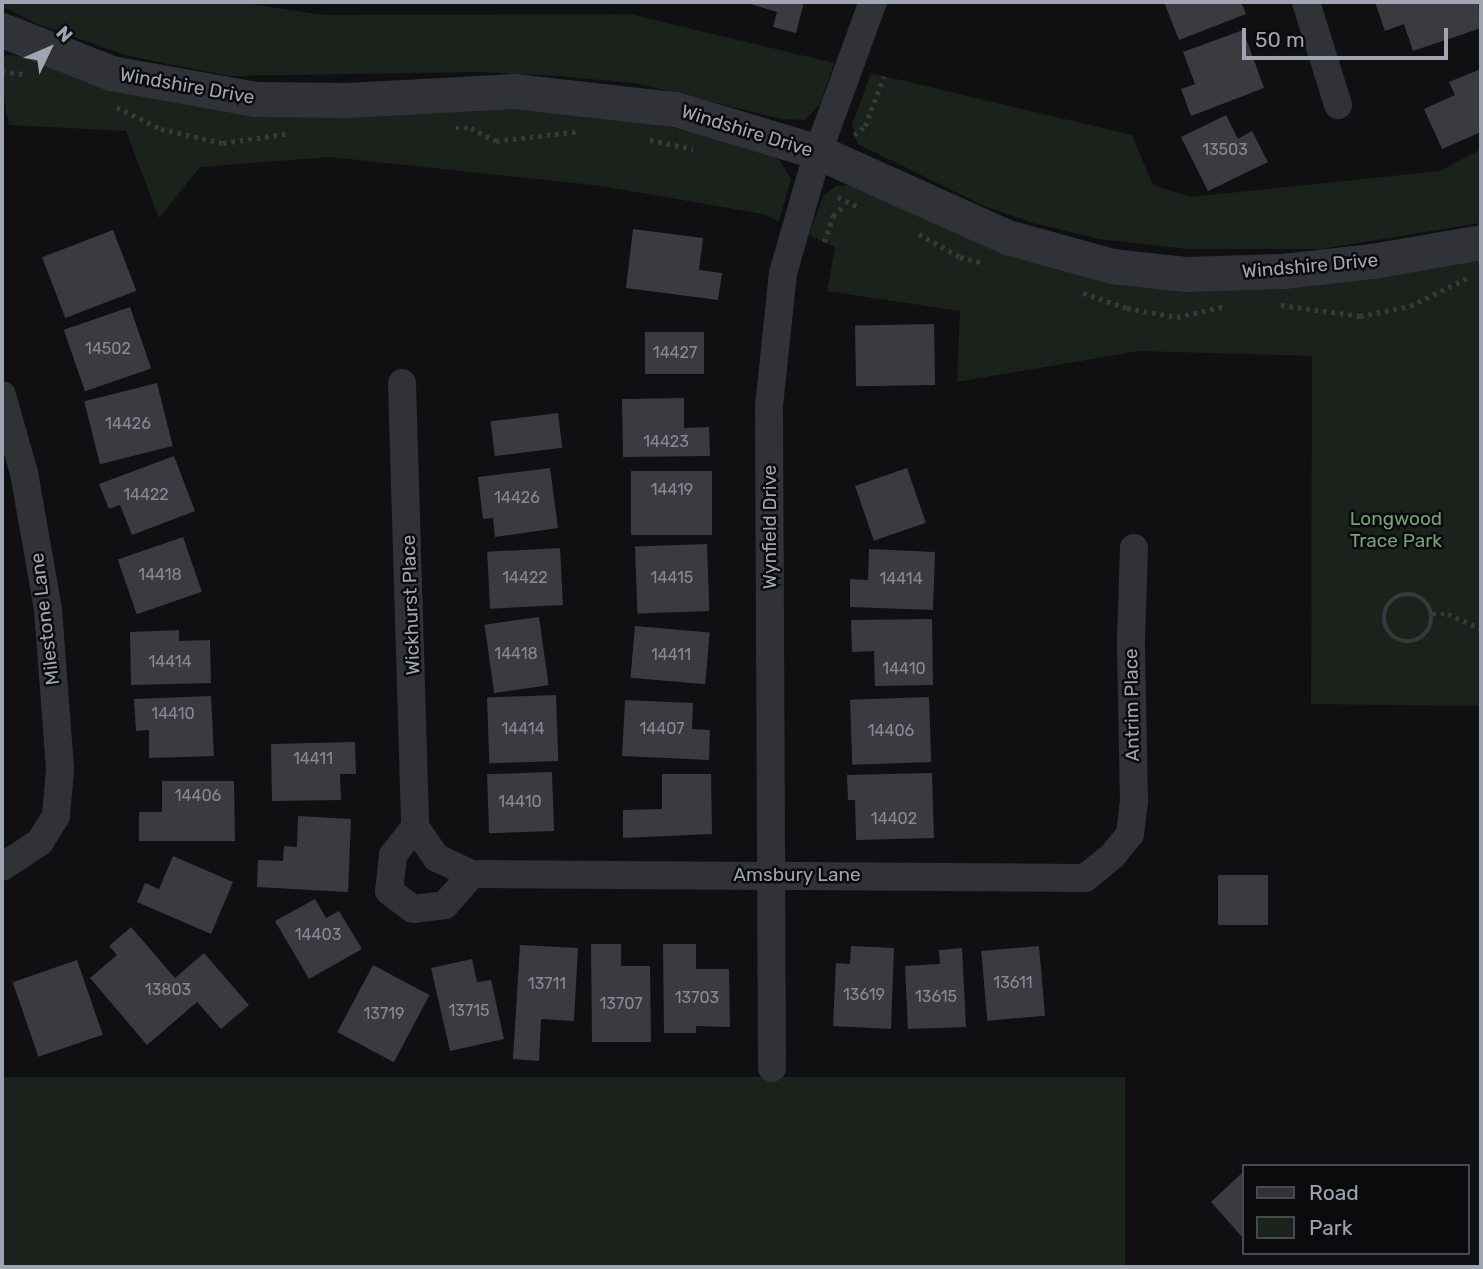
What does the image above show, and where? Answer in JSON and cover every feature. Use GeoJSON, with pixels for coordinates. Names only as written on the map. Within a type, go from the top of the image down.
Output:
{"type":"FeatureCollection","features":[{"type":"Feature","properties":{"kind":"street","name":"Wynfield Drive"},"geometry":{"type":"LineString","coordinates":[[772,1068],[769,406],[783,273],[814,165],[873,2]]}},
{"type":"Feature","properties":{"kind":"street"},"geometry":{"type":"LineString","coordinates":[[1306,2],[1338,105]]}},
{"type":"Feature","properties":{"kind":"street","name":"Windshire Drive"},"geometry":{"type":"LineString","coordinates":[[2,30],[111,73],[180,89],[256,99],[347,100],[514,90],[589,96],[675,109],[814,165],[1007,237],[1112,266],[1186,274],[1283,271],[1372,261],[1481,242]]}},
{"type":"Feature","properties":{"kind":"street","name":"Wickhurst Place"},"geometry":{"type":"LineString","coordinates":[[402,383],[415,827]]}},
{"type":"Feature","properties":{"kind":"street","name":"Milestone Lane"},"geometry":{"type":"LineString","coordinates":[[2,395],[24,473],[48,609],[60,770],[56,816],[40,842],[2,867]]}},
{"type":"Feature","properties":{"kind":"street","name":"Antrim Place"},"geometry":{"type":"LineString","coordinates":[[1114,855],[1130,834],[1134,802],[1131,639],[1134,548]]}},
{"type":"Feature","properties":{"kind":"street"},"geometry":{"type":"LineString","coordinates":[[415,827],[393,855],[389,891],[413,909],[445,905],[472,874]]}},
{"type":"Feature","properties":{"kind":"street","name":"Amsbury Lane"},"geometry":{"type":"LineString","coordinates":[[415,827],[437,858],[472,874],[1085,878],[1114,855]]}},
{"type":"Feature","properties":{"kind":"path"},"geometry":{"type":"LineString","coordinates":[[2,71],[38,75]]}},
{"type":"Feature","properties":{"kind":"path"},"geometry":{"type":"LineString","coordinates":[[107,103],[161,129],[223,144],[299,131]]}},
{"type":"Feature","properties":{"kind":"path"},"geometry":{"type":"LineString","coordinates":[[444,128],[471,128],[496,141],[585,130]]}},
{"type":"Feature","properties":{"kind":"path"},"geometry":{"type":"LineString","coordinates":[[637,137],[703,150]]}},
{"type":"Feature","properties":{"kind":"path"},"geometry":{"type":"LineString","coordinates":[[814,165],[845,204],[867,209]]}},
{"type":"Feature","properties":{"kind":"path"},"geometry":{"type":"LineString","coordinates":[[824,242],[833,216],[845,204]]}},
{"type":"Feature","properties":{"kind":"path"},"geometry":{"type":"LineString","coordinates":[[913,231],[960,257],[995,265]]}},
{"type":"Feature","properties":{"kind":"path"},"geometry":{"type":"LineString","coordinates":[[1269,304],[1360,316],[1410,306],[1472,275]]}},
{"type":"Feature","properties":{"kind":"path"},"geometry":{"type":"LineString","coordinates":[[1078,291],[1126,308],[1177,317],[1231,305]]}},
{"type":"Feature","properties":{"kind":"path"},"geometry":{"type":"LineString","coordinates":[[1401,594],[1417,595],[1432,614],[1429,629],[1411,642],[1396,639],[1384,620],[1388,604],[1401,594]]}},
{"type":"Feature","properties":{"kind":"path"},"geometry":{"type":"LineString","coordinates":[[1432,614],[1448,614],[1481,629]]}},
{"type":"Feature","properties":{"kind":"green space"},"geometry":{"type":"Polygon","coordinates":[[[2,2],[238,2],[324,15],[630,14],[834,63],[820,104],[805,120],[781,119],[640,84],[559,76],[481,72],[230,76],[128,56],[35,23],[2,6],[2,2]]]}},
{"type":"Feature","properties":{"kind":"green space"},"geometry":{"type":"Polygon","coordinates":[[[7,55],[470,106],[611,113],[759,148],[780,161],[791,179],[779,221],[762,214],[602,186],[330,157],[200,167],[159,218],[126,131],[9,125],[2,88],[2,57],[7,55]]]}},
{"type":"Feature","properties":{"kind":"green space"},"geometry":{"type":"Polygon","coordinates":[[[871,73],[1132,135],[1153,185],[1190,197],[1440,171],[1481,149],[1481,223],[1321,249],[1187,249],[1099,239],[1033,223],[984,206],[858,144],[852,125],[871,73]]]}},
{"type":"Feature","properties":{"kind":"green space","name":"Longwood Trace Park"},"geometry":{"type":"Polygon","coordinates":[[[861,185],[1158,288],[1273,289],[1481,260],[1481,706],[1311,704],[1312,356],[1139,351],[957,382],[960,311],[827,291],[835,247],[809,235],[823,196],[836,186],[861,185]]]}},
{"type":"Feature","properties":{"kind":"green space"},"geometry":{"type":"Polygon","coordinates":[[[2,1077],[1125,1077],[1125,1267],[2,1267],[2,1077]]]}},
{"type":"Feature","properties":{"kind":"building"},"geometry":{"type":"Polygon","coordinates":[[[744,2],[804,2],[796,33],[773,27],[777,12],[744,2]]]}},
{"type":"Feature","properties":{"kind":"building"},"geometry":{"type":"Polygon","coordinates":[[[1164,2],[1241,2],[1246,14],[1179,40],[1164,2]]]}},
{"type":"Feature","properties":{"kind":"building"},"geometry":{"type":"Polygon","coordinates":[[[1375,2],[1478,2],[1481,28],[1413,51],[1404,24],[1385,31],[1375,2]]]}},
{"type":"Feature","properties":{"kind":"building"},"geometry":{"type":"Polygon","coordinates":[[[1243,30],[1264,88],[1191,116],[1181,89],[1195,84],[1183,52],[1243,30]]]}},
{"type":"Feature","properties":{"kind":"building"},"geometry":{"type":"Polygon","coordinates":[[[1481,69],[1481,132],[1442,149],[1424,109],[1455,95],[1449,82],[1481,69]]]}},
{"type":"Feature","properties":{"kind":"building"},"geometry":{"type":"Polygon","coordinates":[[[1226,115],[1238,139],[1252,131],[1268,162],[1208,191],[1181,137],[1226,115]]]}},
{"type":"Feature","properties":{"kind":"building"},"geometry":{"type":"Polygon","coordinates":[[[633,229],[703,238],[699,270],[722,273],[718,300],[626,288],[633,229]]]}},
{"type":"Feature","properties":{"kind":"building"},"geometry":{"type":"Polygon","coordinates":[[[113,230],[136,291],[65,318],[42,257],[113,230]]]}},
{"type":"Feature","properties":{"kind":"building"},"geometry":{"type":"Polygon","coordinates":[[[130,307],[151,368],[85,391],[64,330],[130,307]]]}},
{"type":"Feature","properties":{"kind":"building"},"geometry":{"type":"Polygon","coordinates":[[[934,324],[935,385],[856,386],[855,325],[934,324]]]}},
{"type":"Feature","properties":{"kind":"building"},"geometry":{"type":"Polygon","coordinates":[[[645,332],[704,332],[704,374],[645,374],[645,332]]]}},
{"type":"Feature","properties":{"kind":"building"},"geometry":{"type":"Polygon","coordinates":[[[157,383],[173,446],[100,464],[84,401],[157,383]]]}},
{"type":"Feature","properties":{"kind":"building"},"geometry":{"type":"Polygon","coordinates":[[[684,398],[684,428],[709,427],[710,456],[623,457],[622,399],[684,398]]]}},
{"type":"Feature","properties":{"kind":"building"},"geometry":{"type":"Polygon","coordinates":[[[558,413],[562,448],[495,456],[491,421],[558,413]]]}},
{"type":"Feature","properties":{"kind":"building"},"geometry":{"type":"Polygon","coordinates":[[[174,456],[195,511],[132,535],[120,505],[109,509],[99,484],[174,456]]]}},
{"type":"Feature","properties":{"kind":"building"},"geometry":{"type":"Polygon","coordinates":[[[550,468],[558,528],[495,537],[493,518],[483,519],[478,477],[550,468]]]}},
{"type":"Feature","properties":{"kind":"building"},"geometry":{"type":"Polygon","coordinates":[[[907,468],[926,523],[874,541],[855,486],[907,468]]]}},
{"type":"Feature","properties":{"kind":"building"},"geometry":{"type":"Polygon","coordinates":[[[631,471],[712,471],[712,535],[631,535],[631,471]]]}},
{"type":"Feature","properties":{"kind":"building"},"geometry":{"type":"Polygon","coordinates":[[[183,537],[202,592],[137,614],[118,559],[183,537]]]}},
{"type":"Feature","properties":{"kind":"building"},"geometry":{"type":"Polygon","coordinates":[[[707,544],[709,611],[637,613],[635,547],[707,544]]]}},
{"type":"Feature","properties":{"kind":"building"},"geometry":{"type":"Polygon","coordinates":[[[560,548],[563,605],[490,609],[487,552],[560,548]]]}},
{"type":"Feature","properties":{"kind":"building"},"geometry":{"type":"Polygon","coordinates":[[[869,549],[935,552],[933,610],[850,607],[850,579],[868,580],[869,549]]]}},
{"type":"Feature","properties":{"kind":"building"},"geometry":{"type":"Polygon","coordinates":[[[539,617],[549,685],[494,693],[485,625],[539,617]]]}},
{"type":"Feature","properties":{"kind":"building"},"geometry":{"type":"Polygon","coordinates":[[[932,619],[933,685],[875,686],[874,651],[852,652],[851,620],[932,619]]]}},
{"type":"Feature","properties":{"kind":"building"},"geometry":{"type":"Polygon","coordinates":[[[635,626],[710,633],[705,684],[630,678],[635,626]]]}},
{"type":"Feature","properties":{"kind":"building"},"geometry":{"type":"Polygon","coordinates":[[[179,630],[179,641],[210,640],[211,683],[131,685],[130,632],[179,630]]]}},
{"type":"Feature","properties":{"kind":"building"},"geometry":{"type":"Polygon","coordinates":[[[556,695],[558,761],[489,763],[487,697],[556,695]]]}},
{"type":"Feature","properties":{"kind":"building"},"geometry":{"type":"Polygon","coordinates":[[[211,696],[214,756],[149,758],[149,730],[136,731],[134,699],[211,696]]]}},
{"type":"Feature","properties":{"kind":"building"},"geometry":{"type":"Polygon","coordinates":[[[929,697],[931,762],[852,765],[850,700],[929,697]]]}},
{"type":"Feature","properties":{"kind":"building"},"geometry":{"type":"Polygon","coordinates":[[[625,700],[693,703],[692,729],[710,730],[709,760],[622,756],[625,700]]]}},
{"type":"Feature","properties":{"kind":"building"},"geometry":{"type":"Polygon","coordinates":[[[355,742],[356,774],[340,774],[341,800],[272,801],[271,744],[355,742]]]}},
{"type":"Feature","properties":{"kind":"building"},"geometry":{"type":"Polygon","coordinates":[[[552,772],[554,831],[489,833],[487,774],[552,772]]]}},
{"type":"Feature","properties":{"kind":"building"},"geometry":{"type":"Polygon","coordinates":[[[932,773],[934,838],[856,840],[855,800],[848,800],[847,775],[932,773]]]}},
{"type":"Feature","properties":{"kind":"building"},"geometry":{"type":"Polygon","coordinates":[[[662,774],[711,774],[712,834],[623,838],[623,810],[662,809],[662,774]]]}},
{"type":"Feature","properties":{"kind":"building"},"geometry":{"type":"Polygon","coordinates":[[[162,781],[234,781],[235,841],[139,841],[139,812],[162,812],[162,781]]]}},
{"type":"Feature","properties":{"kind":"building"},"geometry":{"type":"Polygon","coordinates":[[[298,816],[351,819],[348,892],[257,887],[258,860],[283,861],[284,846],[297,847],[298,816]]]}},
{"type":"Feature","properties":{"kind":"building"},"geometry":{"type":"Polygon","coordinates":[[[173,856],[233,882],[211,934],[137,902],[145,883],[159,889],[173,856]]]}},
{"type":"Feature","properties":{"kind":"building"},"geometry":{"type":"Polygon","coordinates":[[[1218,875],[1268,875],[1268,925],[1218,925],[1218,875]]]}},
{"type":"Feature","properties":{"kind":"building"},"geometry":{"type":"Polygon","coordinates":[[[315,899],[326,918],[339,911],[362,949],[309,979],[275,921],[315,899]]]}},
{"type":"Feature","properties":{"kind":"building"},"geometry":{"type":"Polygon","coordinates":[[[131,927],[175,978],[204,953],[249,1005],[221,1029],[197,1002],[147,1045],[90,978],[117,955],[109,946],[131,927]]]}},
{"type":"Feature","properties":{"kind":"building"},"geometry":{"type":"Polygon","coordinates":[[[591,944],[621,944],[621,966],[650,966],[651,1042],[592,1042],[591,944]]]}},
{"type":"Feature","properties":{"kind":"building"},"geometry":{"type":"Polygon","coordinates":[[[663,944],[696,944],[696,969],[729,969],[730,1027],[696,1026],[696,1033],[664,1033],[663,944]]]}},
{"type":"Feature","properties":{"kind":"building"},"geometry":{"type":"Polygon","coordinates":[[[520,945],[578,948],[574,1021],[541,1019],[539,1061],[513,1059],[520,945]]]}},
{"type":"Feature","properties":{"kind":"building"},"geometry":{"type":"Polygon","coordinates":[[[851,946],[894,948],[891,1029],[833,1026],[836,963],[850,964],[851,946]]]}},
{"type":"Feature","properties":{"kind":"building"},"geometry":{"type":"Polygon","coordinates":[[[1039,946],[1045,1016],[987,1021],[981,951],[1039,946]]]}},
{"type":"Feature","properties":{"kind":"building"},"geometry":{"type":"Polygon","coordinates":[[[962,948],[966,1027],[908,1029],[905,966],[940,964],[939,950],[962,948]]]}},
{"type":"Feature","properties":{"kind":"building"},"geometry":{"type":"Polygon","coordinates":[[[472,959],[477,982],[491,980],[504,1039],[450,1051],[431,968],[472,959]]]}},
{"type":"Feature","properties":{"kind":"building"},"geometry":{"type":"Polygon","coordinates":[[[77,960],[103,1035],[38,1057],[13,982],[77,960]]]}},
{"type":"Feature","properties":{"kind":"building"},"geometry":{"type":"Polygon","coordinates":[[[373,965],[430,995],[394,1062],[337,1032],[373,965]]]}},
{"type":"Feature","properties":{"kind":"building"},"geometry":{"type":"Polygon","coordinates":[[[1242,1173],[1242,1237],[1211,1202],[1242,1173]]]}}]}
